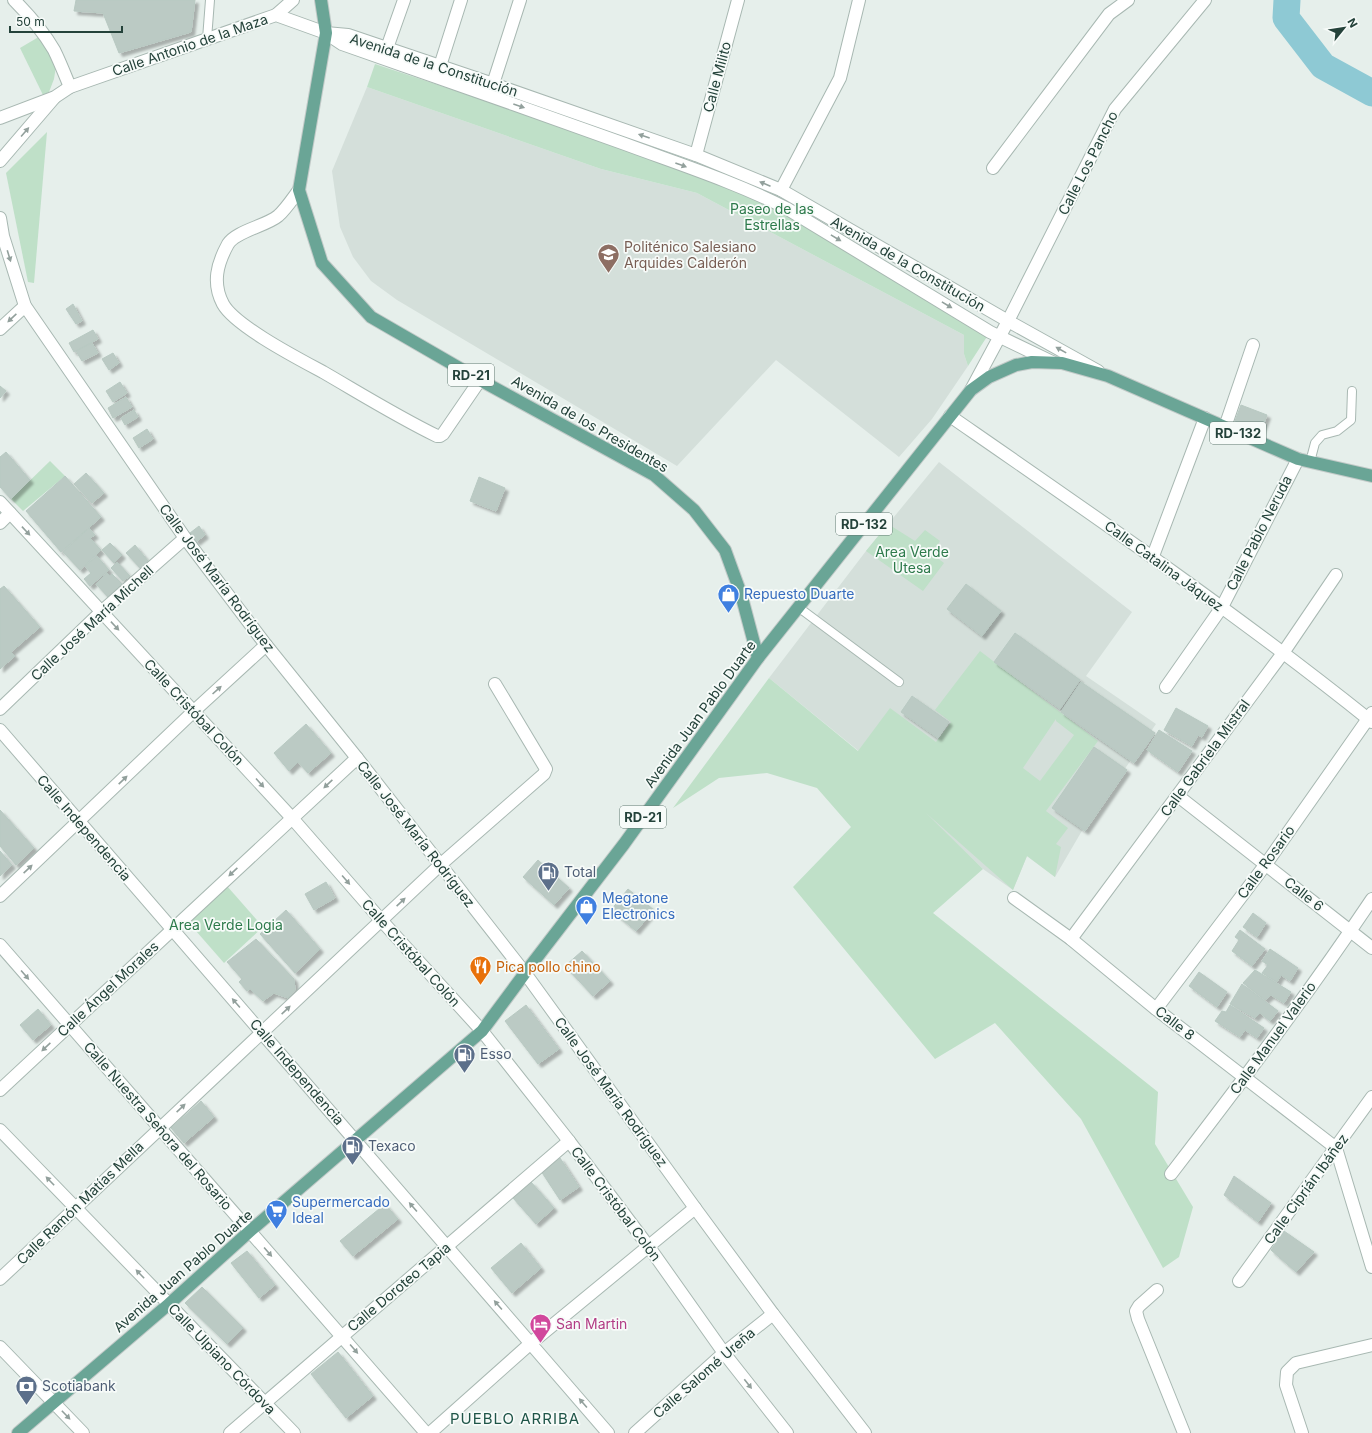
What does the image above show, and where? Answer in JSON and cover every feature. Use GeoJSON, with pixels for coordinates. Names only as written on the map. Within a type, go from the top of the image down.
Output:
{"type":"FeatureCollection","features":[{"type":"Feature","properties":{"kind":"main road","name":"Avenida de los Presidentes"},"geometry":{"type":"LineString","coordinates":[[321,0],[326,33],[299,190],[322,263],[371,317],[480,380],[654,475],[694,510],[725,550],[741,594],[758,658]]}},
{"type":"Feature","properties":{"kind":"main road","name":"Avenida Juan Pablo Duarte"},"geometry":{"type":"LineString","coordinates":[[18,1433],[169,1304],[250,1231],[482,1031],[624,844],[758,658],[971,390],[988,378],[1016,365],[1032,362],[1067,364],[1108,376]]}},
{"type":"Feature","properties":{"kind":"main road","name":"RD-132"},"geometry":{"type":"LineString","coordinates":[[1108,376],[1298,458],[1372,476]]}},
{"type":"Feature","properties":{"kind":"street"},"geometry":{"type":"LineString","coordinates":[[14,0],[42,31],[54,51],[70,87]]}},
{"type":"Feature","properties":{"kind":"street"},"geometry":{"type":"LineString","coordinates":[[276,15],[293,0]]}},
{"type":"Feature","properties":{"kind":"street"},"geometry":{"type":"LineString","coordinates":[[387,48],[404,0]]}},
{"type":"Feature","properties":{"kind":"street"},"geometry":{"type":"LineString","coordinates":[[440,66],[461,0]]}},
{"type":"Feature","properties":{"kind":"street"},"geometry":{"type":"LineString","coordinates":[[493,84],[520,0]]}},
{"type":"Feature","properties":{"kind":"street","name":"Calle Milito"},"geometry":{"type":"LineString","coordinates":[[696,155],[738,0]]}},
{"type":"Feature","properties":{"kind":"street"},"geometry":{"type":"LineString","coordinates":[[781,190],[840,78],[859,0]]}},
{"type":"Feature","properties":{"kind":"street"},"geometry":{"type":"LineString","coordinates":[[993,168],[1109,14],[1128,0]]}},
{"type":"Feature","properties":{"kind":"street","name":"Calle Los Pancho"},"geometry":{"type":"LineString","coordinates":[[971,390],[1000,337],[1115,109],[1205,0]]}},
{"type":"Feature","properties":{"kind":"street","name":"Calle Antonio de la Maza"},"geometry":{"type":"LineString","coordinates":[[0,161],[55,98],[70,87],[276,15],[326,33]]}},
{"type":"Feature","properties":{"kind":"street","name":"Avenida de la Constitución"},"geometry":{"type":"LineString","coordinates":[[326,33],[348,35],[493,84],[696,155],[781,190],[1008,321],[1108,376]]}},
{"type":"Feature","properties":{"kind":"street","name":"Avenida de la Constitución"},"geometry":{"type":"LineString","coordinates":[[326,33],[342,44],[704,173],[770,200],[786,208],[1000,337],[1052,362]]}},
{"type":"Feature","properties":{"kind":"street","name":"Calle Antonio de la Maza"},"geometry":{"type":"LineString","coordinates":[[0,118],[55,98]]}},
{"type":"Feature","properties":{"kind":"street"},"geometry":{"type":"LineString","coordinates":[[299,190],[277,216],[236,237],[229,243],[218,267],[216,278],[221,298],[230,314],[279,347],[379,405],[437,436],[443,434],[480,380]]}},
{"type":"Feature","properties":{"kind":"street","name":"Calle José María Rodríguez"},"geometry":{"type":"LineString","coordinates":[[0,218],[3,236],[25,306],[185,538],[266,645],[357,758],[525,973],[773,1314],[865,1433]]}},
{"type":"Feature","properties":{"kind":"street"},"geometry":{"type":"LineString","coordinates":[[0,329],[25,306]]}},
{"type":"Feature","properties":{"kind":"street"},"geometry":{"type":"LineString","coordinates":[[1225,427],[1253,345]]}},
{"type":"Feature","properties":{"kind":"street","name":"Calle Catalina Jáquez"},"geometry":{"type":"LineString","coordinates":[[950,416],[1153,556],[1371,718]]}},
{"type":"Feature","properties":{"kind":"street"},"geometry":{"type":"LineString","coordinates":[[1153,556],[1205,418]]}},
{"type":"Feature","properties":{"kind":"street","name":"Calle Pablo Neruda"},"geometry":{"type":"LineString","coordinates":[[1166,687],[1222,607],[1298,458]]}},
{"type":"Feature","properties":{"kind":"street","name":"Calle Cristóbal Colón"},"geometry":{"type":"LineString","coordinates":[[0,502],[292,818],[381,920],[482,1031],[569,1141],[649,1247],[724,1353],[787,1433]]}},
{"type":"Feature","properties":{"kind":"street"},"geometry":{"type":"LineString","coordinates":[[0,523],[10,513]]}},
{"type":"Feature","properties":{"kind":"street","name":"Calle José María Michell"},"geometry":{"type":"LineString","coordinates":[[0,709],[102,612],[185,538]]}},
{"type":"Feature","properties":{"kind":"street","name":"Calle Gabriela Mistral"},"geometry":{"type":"LineString","coordinates":[[1071,939],[1283,653],[1336,575]]}},
{"type":"Feature","properties":{"kind":"street"},"geometry":{"type":"LineString","coordinates":[[0,896],[194,711],[266,645]]}},
{"type":"Feature","properties":{"kind":"street","name":"Calle Ramón Matías Mella"},"geometry":{"type":"LineString","coordinates":[[0,1279],[440,865],[544,774],[546,771],[545,768],[495,684]]}},
{"type":"Feature","properties":{"kind":"street","name":"Calle Rosario"},"geometry":{"type":"LineString","coordinates":[[1156,1008],[1266,864],[1371,718]]}},
{"type":"Feature","properties":{"kind":"street","name":"Calle Independencia"},"geometry":{"type":"LineString","coordinates":[[0,730],[608,1433]]}},
{"type":"Feature","properties":{"kind":"street","name":"Calle Ángel Morales"},"geometry":{"type":"LineString","coordinates":[[0,1090],[357,758]]}},
{"type":"Feature","properties":{"kind":"street","name":"Calle 6"},"geometry":{"type":"LineString","coordinates":[[1178,796],[1372,948]]}},
{"type":"Feature","properties":{"kind":"street","name":"Calle 8"},"geometry":{"type":"LineString","coordinates":[[1014,898],[1071,939],[1156,1008],[1336,1148]]}},
{"type":"Feature","properties":{"kind":"street","name":"Calle Manuel Valerio"},"geometry":{"type":"LineString","coordinates":[[1171,1174],[1245,1078],[1372,899]]}},
{"type":"Feature","properties":{"kind":"street","name":"Calle Nuestra Señora del Rosario"},"geometry":{"type":"LineString","coordinates":[[0,945],[69,1026],[426,1433]]}},
{"type":"Feature","properties":{"kind":"street","name":"Calle Ciprián Ibáñez"},"geometry":{"type":"LineString","coordinates":[[1240,1281],[1372,1096]]}},
{"type":"Feature","properties":{"kind":"street","name":"Calle Ulpiano Córdova"},"geometry":{"type":"LineString","coordinates":[[0,1130],[294,1433]]}},
{"type":"Feature","properties":{"kind":"street","name":"Calle Doroteo Tapia"},"geometry":{"type":"LineString","coordinates":[[230,1433],[569,1141]]}},
{"type":"Feature","properties":{"kind":"street"},"geometry":{"type":"LineString","coordinates":[[1336,1148],[1372,1267]]}},
{"type":"Feature","properties":{"kind":"street"},"geometry":{"type":"LineString","coordinates":[[430,1433],[531,1343],[695,1208]]}},
{"type":"Feature","properties":{"kind":"street"},"geometry":{"type":"LineString","coordinates":[[1157,1290],[1139,1306],[1136,1311],[1184,1433]]}},
{"type":"Feature","properties":{"kind":"street","name":"Calle Salomé Ureña"},"geometry":{"type":"LineString","coordinates":[[635,1433],[724,1353],[773,1314]]}},
{"type":"Feature","properties":{"kind":"street"},"geometry":{"type":"LineString","coordinates":[[1302,1433],[1286,1385],[1287,1372],[1296,1363],[1372,1344]]}},
{"type":"Feature","properties":{"kind":"street"},"geometry":{"type":"LineString","coordinates":[[0,1346],[82,1433]]}},
{"type":"Feature","properties":{"kind":"lane"},"geometry":{"type":"LineString","coordinates":[[207,39],[210,0]]}},
{"type":"Feature","properties":{"kind":"lane"},"geometry":{"type":"LineString","coordinates":[[1310,462],[1315,443],[1322,434],[1337,431],[1351,420],[1352,391]]}},
{"type":"Feature","properties":{"kind":"lane"},"geometry":{"type":"LineString","coordinates":[[798,606],[899,682]]}},
{"type":"Feature","properties":{"kind":"shaded area","name":"Politénico Salesiano Arquides Calderón"},"geometry":{"type":"Polygon","coordinates":[[[367,87],[601,169],[697,193],[964,335],[964,354],[968,366],[932,419],[899,457],[776,360],[677,466],[397,300],[371,281],[353,257],[340,227],[332,171],[367,87]]]}},
{"type":"Feature","properties":{"kind":"shaded area"},"geometry":{"type":"Polygon","coordinates":[[[939,462],[1132,612],[1086,676],[1156,724],[1083,829],[1055,877],[1027,856],[1013,890],[983,869],[871,761],[769,678],[866,551],[939,462]]]}},
{"type":"Feature","properties":{"kind":"green space"},"geometry":{"type":"Polygon","coordinates":[[[42,35],[56,66],[54,79],[49,92],[43,95],[20,48],[42,35]]]}},
{"type":"Feature","properties":{"kind":"green space","name":"Paseo de las Estrellas"},"geometry":{"type":"Polygon","coordinates":[[[375,64],[704,173],[770,200],[990,332],[968,366],[964,354],[964,335],[697,193],[601,169],[367,87],[375,64]]]}},
{"type":"Feature","properties":{"kind":"green space"},"geometry":{"type":"Polygon","coordinates":[[[47,132],[34,283],[28,282],[6,173],[47,132]]]}},
{"type":"Feature","properties":{"kind":"green space"},"geometry":{"type":"Polygon","coordinates":[[[50,461],[65,476],[23,511],[11,499],[50,461]]]}},
{"type":"Feature","properties":{"kind":"green space","name":"Area Verde Utesa"},"geometry":{"type":"Polygon","coordinates":[[[888,524],[915,541],[925,530],[940,541],[932,554],[944,563],[923,591],[866,551],[888,524]]]}},
{"type":"Feature","properties":{"kind":"green space"},"geometry":{"type":"Polygon","coordinates":[[[980,651],[1098,741],[1046,811],[1068,828],[1056,844],[1061,847],[1055,877],[1027,856],[1013,890],[926,813],[983,869],[933,913],[1158,1092],[1155,1144],[1193,1207],[1179,1257],[1163,1268],[1081,1119],[995,1023],[935,1059],[793,887],[851,827],[817,788],[767,773],[719,778],[673,808],[769,678],[858,751],[890,708],[936,742],[951,722],[935,710],[980,651]],[[1056,719],[1023,768],[1040,781],[1074,735],[1056,721],[1056,719]]]}},
{"type":"Feature","properties":{"kind":"green space","name":"Area Verde Logia"},"geometry":{"type":"Polygon","coordinates":[[[227,886],[263,927],[224,963],[189,923],[227,886]]]}},
{"type":"Feature","properties":{"kind":"building"},"geometry":{"type":"Polygon","coordinates":[[[76,0],[195,0],[191,32],[119,53],[103,13],[74,11],[76,0]]]}},
{"type":"Feature","properties":{"kind":"building"},"geometry":{"type":"Polygon","coordinates":[[[73,304],[82,321],[76,324],[66,309],[73,304]]]}},
{"type":"Feature","properties":{"kind":"building"},"geometry":{"type":"Polygon","coordinates":[[[93,330],[98,339],[74,352],[69,343],[93,330]]]}},
{"type":"Feature","properties":{"kind":"building"},"geometry":{"type":"Polygon","coordinates":[[[92,343],[98,353],[82,361],[76,351],[92,343]]]}},
{"type":"Feature","properties":{"kind":"building"},"geometry":{"type":"Polygon","coordinates":[[[113,353],[119,363],[109,370],[102,359],[113,353]]]}},
{"type":"Feature","properties":{"kind":"building"},"geometry":{"type":"Polygon","coordinates":[[[120,382],[127,393],[113,402],[106,391],[120,382]]]}},
{"type":"Feature","properties":{"kind":"building"},"geometry":{"type":"Polygon","coordinates":[[[0,386],[6,391],[0,398],[0,386]]]}},
{"type":"Feature","properties":{"kind":"building"},"geometry":{"type":"Polygon","coordinates":[[[126,397],[132,407],[113,418],[108,408],[126,397]]]}},
{"type":"Feature","properties":{"kind":"building"},"geometry":{"type":"Polygon","coordinates":[[[1241,405],[1267,415],[1261,431],[1235,421],[1241,405]]]}},
{"type":"Feature","properties":{"kind":"building"},"geometry":{"type":"Polygon","coordinates":[[[134,410],[138,417],[125,425],[121,418],[134,410]]]}},
{"type":"Feature","properties":{"kind":"building"},"geometry":{"type":"Polygon","coordinates":[[[147,429],[153,439],[139,448],[133,438],[147,429]]]}},
{"type":"Feature","properties":{"kind":"building"},"geometry":{"type":"Polygon","coordinates":[[[6,452],[30,480],[11,499],[0,487],[0,457],[6,452]]]}},
{"type":"Feature","properties":{"kind":"building"},"geometry":{"type":"Polygon","coordinates":[[[86,473],[104,493],[92,503],[74,484],[86,473]]]}},
{"type":"Feature","properties":{"kind":"building"},"geometry":{"type":"Polygon","coordinates":[[[65,476],[101,517],[61,552],[26,511],[65,476]]]}},
{"type":"Feature","properties":{"kind":"building"},"geometry":{"type":"Polygon","coordinates":[[[479,477],[505,488],[496,511],[470,501],[479,477]]]}},
{"type":"Feature","properties":{"kind":"building"},"geometry":{"type":"Polygon","coordinates":[[[199,526],[205,535],[196,542],[190,533],[199,526]]]}},
{"type":"Feature","properties":{"kind":"building"},"geometry":{"type":"Polygon","coordinates":[[[89,528],[95,535],[90,538],[101,550],[80,570],[63,552],[89,528]]]}},
{"type":"Feature","properties":{"kind":"building"},"geometry":{"type":"Polygon","coordinates":[[[110,543],[122,555],[114,563],[102,550],[110,543]]]}},
{"type":"Feature","properties":{"kind":"building"},"geometry":{"type":"Polygon","coordinates":[[[135,545],[149,562],[141,569],[126,553],[135,545]]]}},
{"type":"Feature","properties":{"kind":"building"},"geometry":{"type":"Polygon","coordinates":[[[97,556],[109,570],[90,586],[84,579],[91,573],[85,566],[97,556]]]}},
{"type":"Feature","properties":{"kind":"building"},"geometry":{"type":"Polygon","coordinates":[[[117,562],[130,576],[123,581],[111,568],[117,562]]]}},
{"type":"Feature","properties":{"kind":"building"},"geometry":{"type":"Polygon","coordinates":[[[107,573],[110,576],[112,574],[122,584],[108,597],[96,584],[107,573]]]}},
{"type":"Feature","properties":{"kind":"building"},"geometry":{"type":"Polygon","coordinates":[[[966,584],[1001,611],[982,636],[947,609],[966,584]]]}},
{"type":"Feature","properties":{"kind":"building"},"geometry":{"type":"Polygon","coordinates":[[[4,586],[40,627],[11,652],[15,656],[0,669],[0,589],[4,586]]]}},
{"type":"Feature","properties":{"kind":"building"},"geometry":{"type":"Polygon","coordinates":[[[1015,633],[1080,680],[1060,709],[994,662],[1015,633]]]}},
{"type":"Feature","properties":{"kind":"building"},"geometry":{"type":"Polygon","coordinates":[[[1081,682],[1155,733],[1134,763],[1061,712],[1081,682]]]}},
{"type":"Feature","properties":{"kind":"building"},"geometry":{"type":"Polygon","coordinates":[[[912,696],[949,722],[938,738],[901,712],[912,696]]]}},
{"type":"Feature","properties":{"kind":"building"},"geometry":{"type":"Polygon","coordinates":[[[1176,708],[1208,726],[1202,737],[1198,735],[1192,746],[1164,730],[1176,708]]]}},
{"type":"Feature","properties":{"kind":"building"},"geometry":{"type":"Polygon","coordinates":[[[306,724],[331,753],[308,773],[298,762],[289,771],[274,753],[306,724]]]}},
{"type":"Feature","properties":{"kind":"building"},"geometry":{"type":"Polygon","coordinates":[[[1159,730],[1192,751],[1178,772],[1147,750],[1159,730]]]}},
{"type":"Feature","properties":{"kind":"building"},"geometry":{"type":"Polygon","coordinates":[[[1094,747],[1127,770],[1085,831],[1052,808],[1094,747]]]}},
{"type":"Feature","properties":{"kind":"building"},"geometry":{"type":"Polygon","coordinates":[[[0,810],[34,848],[16,865],[0,846],[0,810]]]}},
{"type":"Feature","properties":{"kind":"building"},"geometry":{"type":"Polygon","coordinates":[[[0,851],[12,865],[0,876],[0,851]]]}},
{"type":"Feature","properties":{"kind":"building"},"geometry":{"type":"Polygon","coordinates":[[[538,860],[569,888],[554,905],[523,877],[538,860]]]}},
{"type":"Feature","properties":{"kind":"building"},"geometry":{"type":"Polygon","coordinates":[[[326,882],[335,898],[314,910],[305,894],[326,882]]]}},
{"type":"Feature","properties":{"kind":"building"},"geometry":{"type":"Polygon","coordinates":[[[628,889],[654,910],[636,931],[611,910],[628,889]]]}},
{"type":"Feature","properties":{"kind":"building"},"geometry":{"type":"Polygon","coordinates":[[[286,910],[320,949],[295,973],[260,934],[286,910]]]}},
{"type":"Feature","properties":{"kind":"building"},"geometry":{"type":"Polygon","coordinates":[[[1253,913],[1266,923],[1257,937],[1243,927],[1253,913]]]}},
{"type":"Feature","properties":{"kind":"building"},"geometry":{"type":"Polygon","coordinates":[[[1240,930],[1265,949],[1252,966],[1232,951],[1239,940],[1235,937],[1240,930]]]}},
{"type":"Feature","properties":{"kind":"building"},"geometry":{"type":"Polygon","coordinates":[[[256,939],[294,979],[295,990],[288,998],[274,993],[263,1001],[250,989],[247,991],[239,982],[242,979],[227,962],[256,939]]]}},
{"type":"Feature","properties":{"kind":"building"},"geometry":{"type":"Polygon","coordinates":[[[1270,949],[1298,968],[1290,981],[1281,975],[1277,982],[1262,973],[1268,965],[1262,961],[1270,949]]]}},
{"type":"Feature","properties":{"kind":"building"},"geometry":{"type":"Polygon","coordinates":[[[582,951],[610,981],[593,996],[565,966],[582,951]]]}},
{"type":"Feature","properties":{"kind":"building"},"geometry":{"type":"Polygon","coordinates":[[[1255,970],[1291,992],[1284,1003],[1271,995],[1265,1000],[1243,983],[1255,970]]]}},
{"type":"Feature","properties":{"kind":"building"},"geometry":{"type":"Polygon","coordinates":[[[1199,972],[1227,992],[1217,1007],[1189,986],[1199,972]]]}},
{"type":"Feature","properties":{"kind":"building"},"geometry":{"type":"Polygon","coordinates":[[[1242,984],[1278,1011],[1270,1021],[1260,1013],[1255,1018],[1230,1004],[1242,984]]]}},
{"type":"Feature","properties":{"kind":"building"},"geometry":{"type":"Polygon","coordinates":[[[526,1005],[559,1049],[538,1064],[505,1021],[526,1005]]]}},
{"type":"Feature","properties":{"kind":"building"},"geometry":{"type":"Polygon","coordinates":[[[1230,1005],[1264,1028],[1257,1038],[1245,1030],[1240,1037],[1215,1021],[1222,1011],[1226,1012],[1230,1005]]]}},
{"type":"Feature","properties":{"kind":"building"},"geometry":{"type":"Polygon","coordinates":[[[38,1009],[51,1025],[33,1040],[20,1025],[38,1009]]]}},
{"type":"Feature","properties":{"kind":"building"},"geometry":{"type":"Polygon","coordinates":[[[201,1101],[214,1117],[184,1143],[171,1128],[201,1101]]]}},
{"type":"Feature","properties":{"kind":"building"},"geometry":{"type":"Polygon","coordinates":[[[560,1158],[579,1187],[560,1200],[541,1171],[560,1158]]]}},
{"type":"Feature","properties":{"kind":"building"},"geometry":{"type":"Polygon","coordinates":[[[1234,1176],[1271,1203],[1258,1222],[1224,1195],[1234,1176]]]}},
{"type":"Feature","properties":{"kind":"building"},"geometry":{"type":"Polygon","coordinates":[[[531,1182],[554,1208],[536,1224],[513,1198],[531,1182]]]}},
{"type":"Feature","properties":{"kind":"building"},"geometry":{"type":"Polygon","coordinates":[[[385,1204],[398,1219],[353,1256],[340,1241],[385,1204]]]}},
{"type":"Feature","properties":{"kind":"building"},"geometry":{"type":"Polygon","coordinates":[[[1284,1231],[1314,1252],[1296,1272],[1271,1250],[1284,1231]]]}},
{"type":"Feature","properties":{"kind":"building"},"geometry":{"type":"Polygon","coordinates":[[[521,1243],[541,1268],[512,1293],[491,1268],[521,1243]]]}},
{"type":"Feature","properties":{"kind":"building"},"geometry":{"type":"Polygon","coordinates":[[[247,1251],[275,1285],[259,1298],[231,1263],[247,1251]]]}},
{"type":"Feature","properties":{"kind":"building"},"geometry":{"type":"Polygon","coordinates":[[[202,1287],[243,1328],[227,1344],[185,1303],[202,1287]]]}},
{"type":"Feature","properties":{"kind":"building"},"geometry":{"type":"Polygon","coordinates":[[[338,1352],[373,1396],[346,1418],[311,1374],[338,1352]]]}},
{"type":"Feature","properties":{"kind":"waterway"},"geometry":{"type":"LineString","coordinates":[[1287,0],[1286,18],[1323,66],[1372,93]]}},
{"type":"Feature","properties":{"kind":"place","name":"Politénico Salesiano Arquides Calderón"},"geometry":{"type":"Point","coordinates":[609,274]}},
{"type":"Feature","properties":{"kind":"place","name":"Repuesto Duarte"},"geometry":{"type":"Point","coordinates":[729,614]}},
{"type":"Feature","properties":{"kind":"place","name":"Total"},"geometry":{"type":"Point","coordinates":[549,892]}},
{"type":"Feature","properties":{"kind":"place","name":"Megatone Electronics"},"geometry":{"type":"Point","coordinates":[586,926]}},
{"type":"Feature","properties":{"kind":"place","name":"Pica pollo chino"},"geometry":{"type":"Point","coordinates":[481,986]}},
{"type":"Feature","properties":{"kind":"place","name":"Esso"},"geometry":{"type":"Point","coordinates":[465,1074]}},
{"type":"Feature","properties":{"kind":"place","name":"Texaco"},"geometry":{"type":"Point","coordinates":[353,1166]}},
{"type":"Feature","properties":{"kind":"place","name":"Supermercado Ideal"},"geometry":{"type":"Point","coordinates":[277,1230]}},
{"type":"Feature","properties":{"kind":"place","name":"San Martin"},"geometry":{"type":"Point","coordinates":[541,1344]}},
{"type":"Feature","properties":{"kind":"place","name":"Scotiabank"},"geometry":{"type":"Point","coordinates":[26,1406]}},
{"type":"Feature","properties":{"kind":"district","name":"PUEBLO ARRIBA"},"geometry":{"type":"Point","coordinates":[515,1419]}}]}
